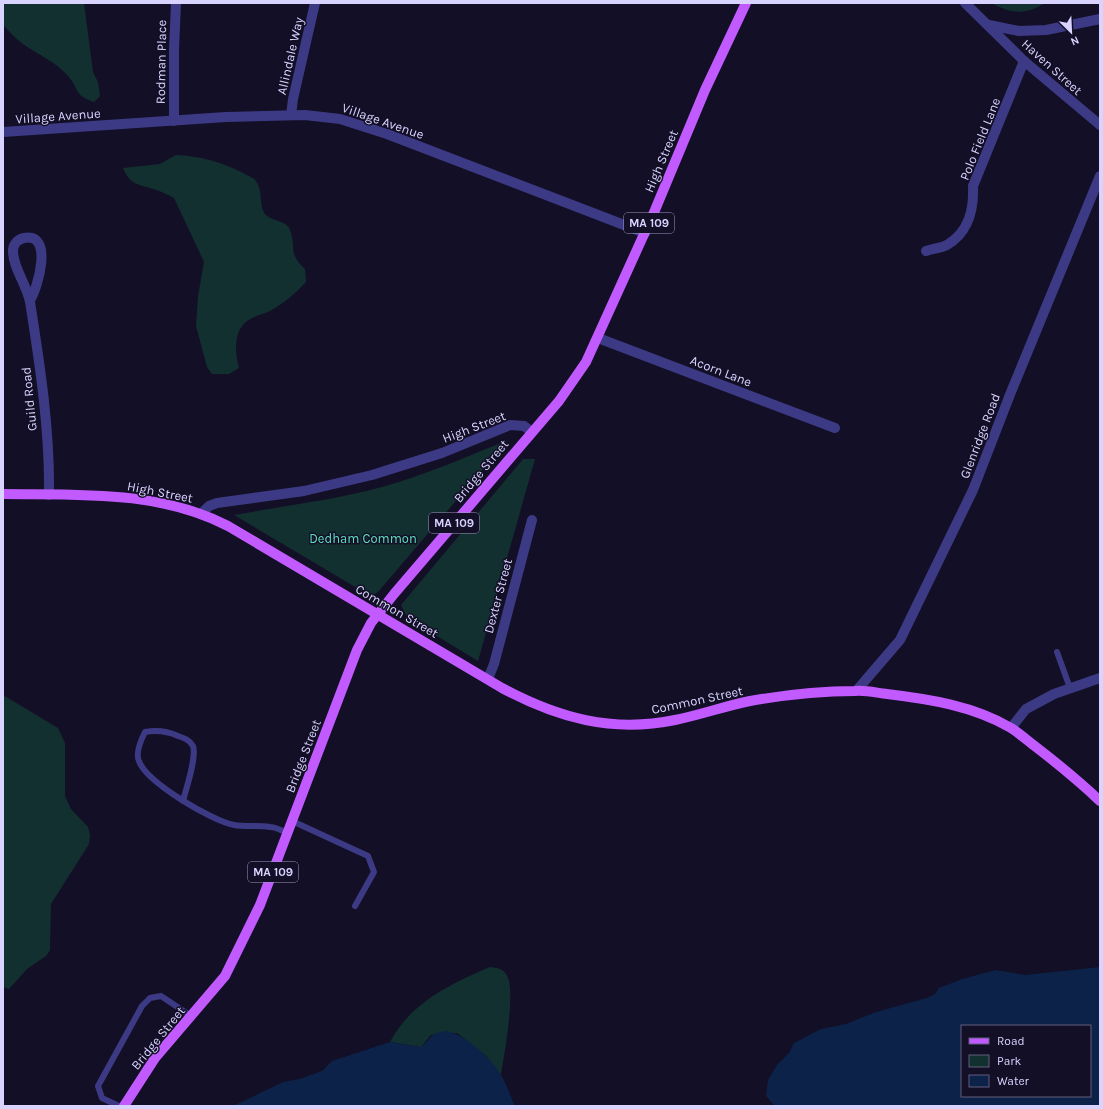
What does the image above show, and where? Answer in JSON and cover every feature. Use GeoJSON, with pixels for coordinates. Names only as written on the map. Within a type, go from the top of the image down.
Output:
{"type":"FeatureCollection","features":[{"type":"Feature","properties":{"kind":"main road","name":"High Street"},"geometry":{"type":"LineString","coordinates":[[532,432],[577,377],[598,338],[645,233],[705,90],[746,3]]}},
{"type":"Feature","properties":{"kind":"main road","name":"Bridge Street"},"geometry":{"type":"LineString","coordinates":[[124,1106],[155,1058],[225,976],[232,964],[259,907],[357,650],[366,631],[377,614],[532,432]]}},
{"type":"Feature","properties":{"kind":"main road","name":"High Street"},"geometry":{"type":"LineString","coordinates":[[3,494],[137,499],[170,505],[202,514]]}},
{"type":"Feature","properties":{"kind":"main road","name":"Common Street"},"geometry":{"type":"LineString","coordinates":[[202,514],[228,526],[522,698],[560,714],[587,721],[625,725],[674,721],[750,701],[812,693],[857,690],[917,698],[959,707],[988,717],[1011,728],[1100,801]]}},
{"type":"Feature","properties":{"kind":"street","name":"Rodman Place"},"geometry":{"type":"LineString","coordinates":[[174,121],[174,50],[176,3]]}},
{"type":"Feature","properties":{"kind":"street","name":"Allindale Way"},"geometry":{"type":"LineString","coordinates":[[292,115],[293,100],[316,3]]}},
{"type":"Feature","properties":{"kind":"street","name":"Haven Street"},"geometry":{"type":"LineString","coordinates":[[966,3],[1024,61],[1100,125]]}},
{"type":"Feature","properties":{"kind":"street"},"geometry":{"type":"LineString","coordinates":[[989,26],[1019,31],[1039,30],[1100,19]]}},
{"type":"Feature","properties":{"kind":"street","name":"Polo Field Lane"},"geometry":{"type":"LineString","coordinates":[[926,251],[946,245],[962,232],[974,206],[973,186],[1024,61]]}},
{"type":"Feature","properties":{"kind":"street","name":"Village Avenue"},"geometry":{"type":"LineString","coordinates":[[3,132],[226,117],[292,115],[322,116],[361,125],[645,233]]}},
{"type":"Feature","properties":{"kind":"street","name":"Glenridge Road"},"geometry":{"type":"LineString","coordinates":[[857,690],[900,640],[973,490],[1011,392],[1100,176]]}},
{"type":"Feature","properties":{"kind":"street","name":"Guild Road"},"geometry":{"type":"LineString","coordinates":[[30,300],[37,282],[41,249],[40,245],[34,239],[24,238],[16,243],[13,252],[30,300],[41,382],[49,469],[49,495]]}},
{"type":"Feature","properties":{"kind":"street","name":"Acorn Lane"},"geometry":{"type":"LineString","coordinates":[[598,338],[835,428]]}},
{"type":"Feature","properties":{"kind":"street","name":"High Street"},"geometry":{"type":"LineString","coordinates":[[202,514],[208,506],[217,503],[319,488],[391,470],[442,453],[510,425],[524,426],[532,432]]}},
{"type":"Feature","properties":{"kind":"street","name":"Dexter Street"},"geometry":{"type":"LineString","coordinates":[[488,679],[494,664],[532,520]]}},
{"type":"Feature","properties":{"kind":"street"},"geometry":{"type":"LineString","coordinates":[[1011,728],[1026,709],[1054,694],[1100,678]]}},
{"type":"Feature","properties":{"kind":"lane"},"geometry":{"type":"LineString","coordinates":[[1057,652],[1070,688]]}},
{"type":"Feature","properties":{"kind":"lane"},"geometry":{"type":"LineString","coordinates":[[183,801],[195,754],[193,747],[188,740],[171,733],[156,730],[145,732],[139,744],[138,760],[145,772],[183,801],[216,819],[234,825],[272,827],[288,833]]}},
{"type":"Feature","properties":{"kind":"lane"},"geometry":{"type":"LineString","coordinates":[[292,821],[368,856],[374,872],[356,906]]}},
{"type":"Feature","properties":{"kind":"lane"},"geometry":{"type":"LineString","coordinates":[[119,1106],[102,1098],[98,1086],[142,1006],[150,998],[161,996],[191,1016]]}},
{"type":"Feature","properties":{"kind":"green space"},"geometry":{"type":"Polygon","coordinates":[[[3,3],[84,3],[93,72],[98,82],[100,96],[94,102],[80,95],[69,77],[59,67],[15,38],[3,25],[3,3]]]}},
{"type":"Feature","properties":{"kind":"green space"},"geometry":{"type":"Polygon","coordinates":[[[992,3],[1045,3],[1032,10],[1018,12],[999,7],[992,3]]]}},
{"type":"Feature","properties":{"kind":"green space"},"geometry":{"type":"Polygon","coordinates":[[[176,155],[202,158],[219,163],[254,179],[259,187],[265,214],[268,217],[286,224],[292,236],[294,254],[299,263],[305,269],[306,282],[293,294],[275,308],[250,319],[242,326],[236,343],[239,368],[229,374],[212,374],[207,367],[196,326],[198,296],[204,262],[174,198],[135,183],[129,178],[123,168],[160,164],[176,155]]]}},
{"type":"Feature","properties":{"kind":"green space","name":"Dedham Common"},"geometry":{"type":"Polygon","coordinates":[[[508,440],[378,592],[373,595],[367,594],[234,515],[364,492],[430,471],[508,440]]]}},
{"type":"Feature","properties":{"kind":"green space","name":"Dedham Common"},"geometry":{"type":"Polygon","coordinates":[[[523,459],[535,459],[478,661],[412,621],[407,617],[401,605],[523,459]]]}},
{"type":"Feature","properties":{"kind":"green space"},"geometry":{"type":"Polygon","coordinates":[[[3,695],[58,728],[65,743],[65,796],[71,809],[88,827],[90,835],[89,844],[51,904],[50,950],[46,956],[27,969],[9,989],[3,987],[3,695]]]}},
{"type":"Feature","properties":{"kind":"green space"},"geometry":{"type":"Polygon","coordinates":[[[490,967],[503,971],[509,982],[509,1022],[501,1075],[485,1055],[457,1033],[431,1035],[421,1047],[390,1042],[398,1028],[420,1005],[447,987],[490,967]]]}},
{"type":"Feature","properties":{"kind":"water"},"geometry":{"type":"Polygon","coordinates":[[[1100,967],[1100,1106],[775,1106],[766,1096],[768,1080],[777,1065],[789,1053],[794,1043],[821,1029],[846,1024],[876,1012],[927,998],[935,994],[939,988],[962,979],[996,970],[1025,975],[1100,967]]]}},
{"type":"Feature","properties":{"kind":"water"},"geometry":{"type":"Polygon","coordinates":[[[446,1031],[453,1033],[469,1042],[491,1061],[497,1068],[507,1086],[515,1106],[233,1106],[283,1082],[300,1079],[322,1071],[332,1061],[390,1042],[421,1047],[432,1036],[446,1031]]]}}]}
